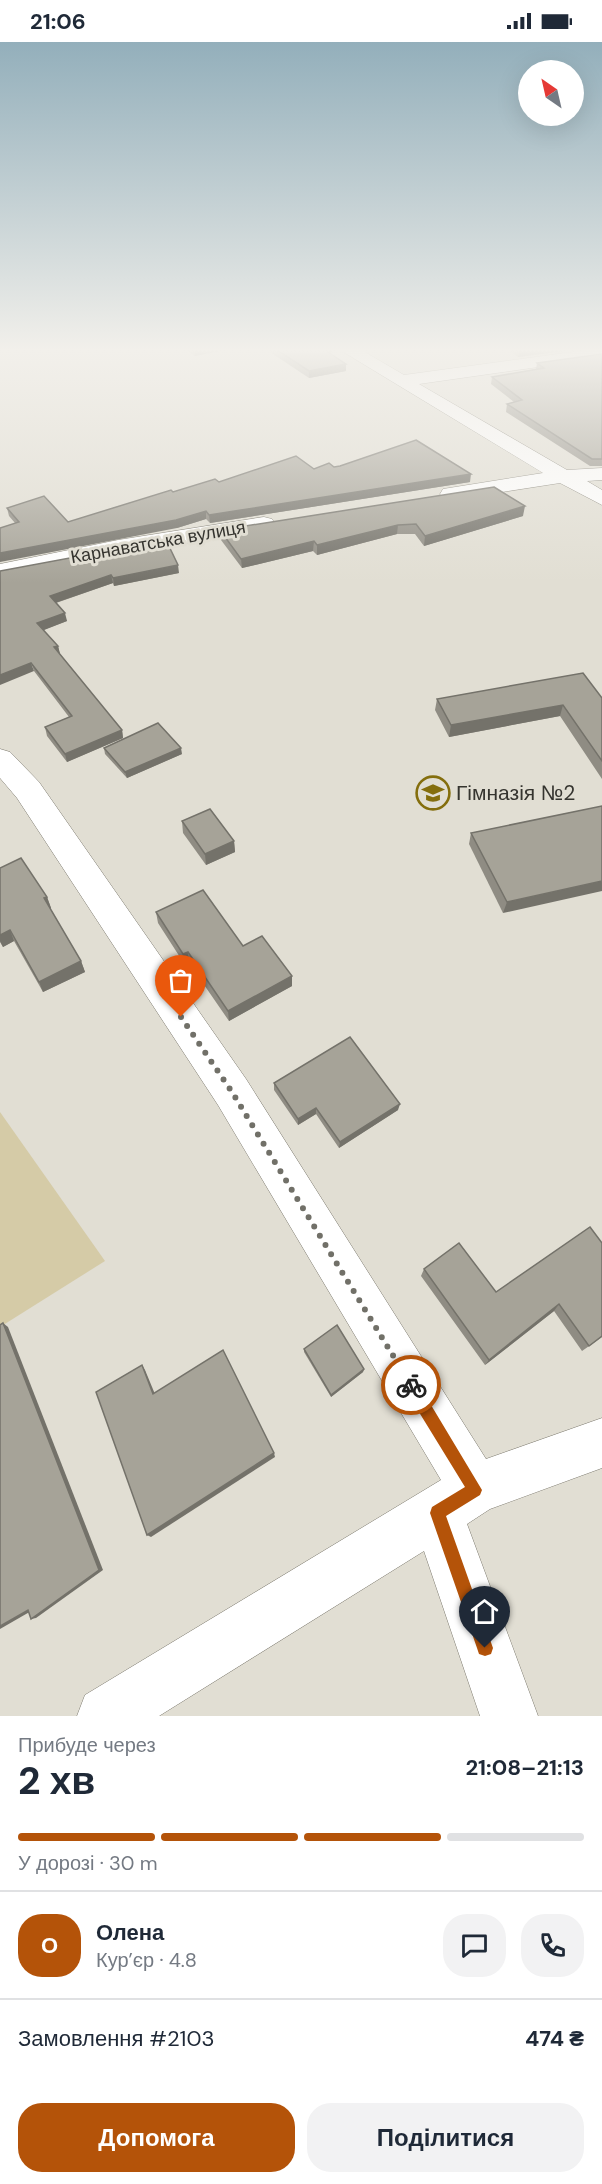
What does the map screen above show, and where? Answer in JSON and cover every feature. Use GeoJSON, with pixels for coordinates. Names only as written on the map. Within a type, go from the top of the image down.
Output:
{"type":"FeatureCollection","features":[{"type":"Feature","properties":{"kind":"street"},"geometry":{"type":"LineString","coordinates":[[478,426],[602,499]]}},
{"type":"Feature","properties":{"kind":"street"},"geometry":{"type":"LineString","coordinates":[[435,497],[564,476],[602,474]]}},
{"type":"Feature","properties":{"kind":"street","name":"Карнаватська вулиця"},"geometry":{"type":"LineString","coordinates":[[0,571],[118,547],[282,521]]}},
{"type":"Feature","properties":{"kind":"street"},"geometry":{"type":"LineString","coordinates":[[0,759],[28,790],[232,1092],[456,1501],[509,1716]]}},
{"type":"Feature","properties":{"kind":"street"},"geometry":{"type":"LineString","coordinates":[[106,1716],[456,1501],[602,1443]]}},
{"type":"Feature","properties":{"kind":"shaded area"},"geometry":{"type":"Polygon","coordinates":[[[0,1112],[105,1261],[0,1327],[0,1112]]]}},
{"type":"Feature","properties":{"kind":"building"},"geometry":{"type":"Polygon","coordinates":[[[541,426],[602,426],[602,459],[592,459],[541,426]]]}},
{"type":"Feature","properties":{"kind":"building"},"geometry":{"type":"Polygon","coordinates":[[[416,440],[471,474],[209,515],[206,511],[176,520],[0,553],[0,528],[19,522],[7,508],[44,496],[68,522],[171,490],[173,492],[215,479],[219,482],[296,456],[314,469],[329,463],[334,467],[416,440]]]}},
{"type":"Feature","properties":{"kind":"building"},"geometry":{"type":"Polygon","coordinates":[[[494,487],[525,506],[425,536],[416,524],[398,525],[317,545],[314,541],[241,559],[220,530],[494,487]]]}},
{"type":"Feature","properties":{"kind":"building"},"geometry":{"type":"Polygon","coordinates":[[[166,540],[178,565],[113,578],[111,575],[50,596],[65,613],[37,623],[58,646],[54,647],[122,730],[65,754],[45,727],[72,716],[31,663],[0,675],[0,571],[166,540]]]}},
{"type":"Feature","properties":{"kind":"building"},"geometry":{"type":"Polygon","coordinates":[[[583,673],[602,698],[602,761],[563,705],[451,725],[437,699],[583,673]]]}},
{"type":"Feature","properties":{"kind":"building"},"geometry":{"type":"Polygon","coordinates":[[[158,723],[181,748],[125,772],[104,748],[158,723]]]}},
{"type":"Feature","properties":{"kind":"building"},"geometry":{"type":"Polygon","coordinates":[[[602,806],[602,881],[507,902],[471,833],[602,806]]]}},
{"type":"Feature","properties":{"kind":"building"},"geometry":{"type":"Polygon","coordinates":[[[210,809],[234,841],[205,854],[182,821],[210,809]]]}},
{"type":"Feature","properties":{"kind":"building"},"geometry":{"type":"Polygon","coordinates":[[[21,858],[47,897],[44,898],[81,961],[39,982],[10,930],[0,935],[0,868],[21,858]]]}},
{"type":"Feature","properties":{"kind":"building"},"geometry":{"type":"Polygon","coordinates":[[[203,890],[243,946],[262,936],[292,976],[228,1011],[188,952],[183,954],[156,912],[203,890]]]}},
{"type":"Feature","properties":{"kind":"building"},"geometry":{"type":"Polygon","coordinates":[[[350,1037],[400,1104],[340,1142],[316,1108],[298,1119],[274,1083],[350,1037]]]}},
{"type":"Feature","properties":{"kind":"building"},"geometry":{"type":"Polygon","coordinates":[[[590,1227],[602,1243],[602,1336],[589,1346],[559,1304],[489,1360],[424,1269],[459,1243],[496,1292],[590,1227]]]}},
{"type":"Feature","properties":{"kind":"building"},"geometry":{"type":"Polygon","coordinates":[[[3,1323],[99,1570],[31,1619],[28,1610],[0,1626],[0,1325],[3,1323]]]}},
{"type":"Feature","properties":{"kind":"building"},"geometry":{"type":"Polygon","coordinates":[[[337,1325],[364,1369],[331,1395],[304,1349],[337,1325]]]}},
{"type":"Feature","properties":{"kind":"building"},"geometry":{"type":"Polygon","coordinates":[[[223,1350],[274,1453],[147,1535],[96,1392],[142,1365],[153,1394],[223,1350]]]}},
{"type":"Feature","properties":{"kind":"way so far"},"geometry":{"type":"LineString","coordinates":[[181,1017],[232,1092],[411,1385]]}},
{"type":"Feature","properties":{"kind":"place","name":"Гімназія №2"},"geometry":{"type":"Point","coordinates":[433,793]}},
{"type":"Feature","properties":{"kind":"route"},"geometry":{"type":"LineString","coordinates":[[411,1385],[475,1490],[437,1513],[485,1648]]}}]}
